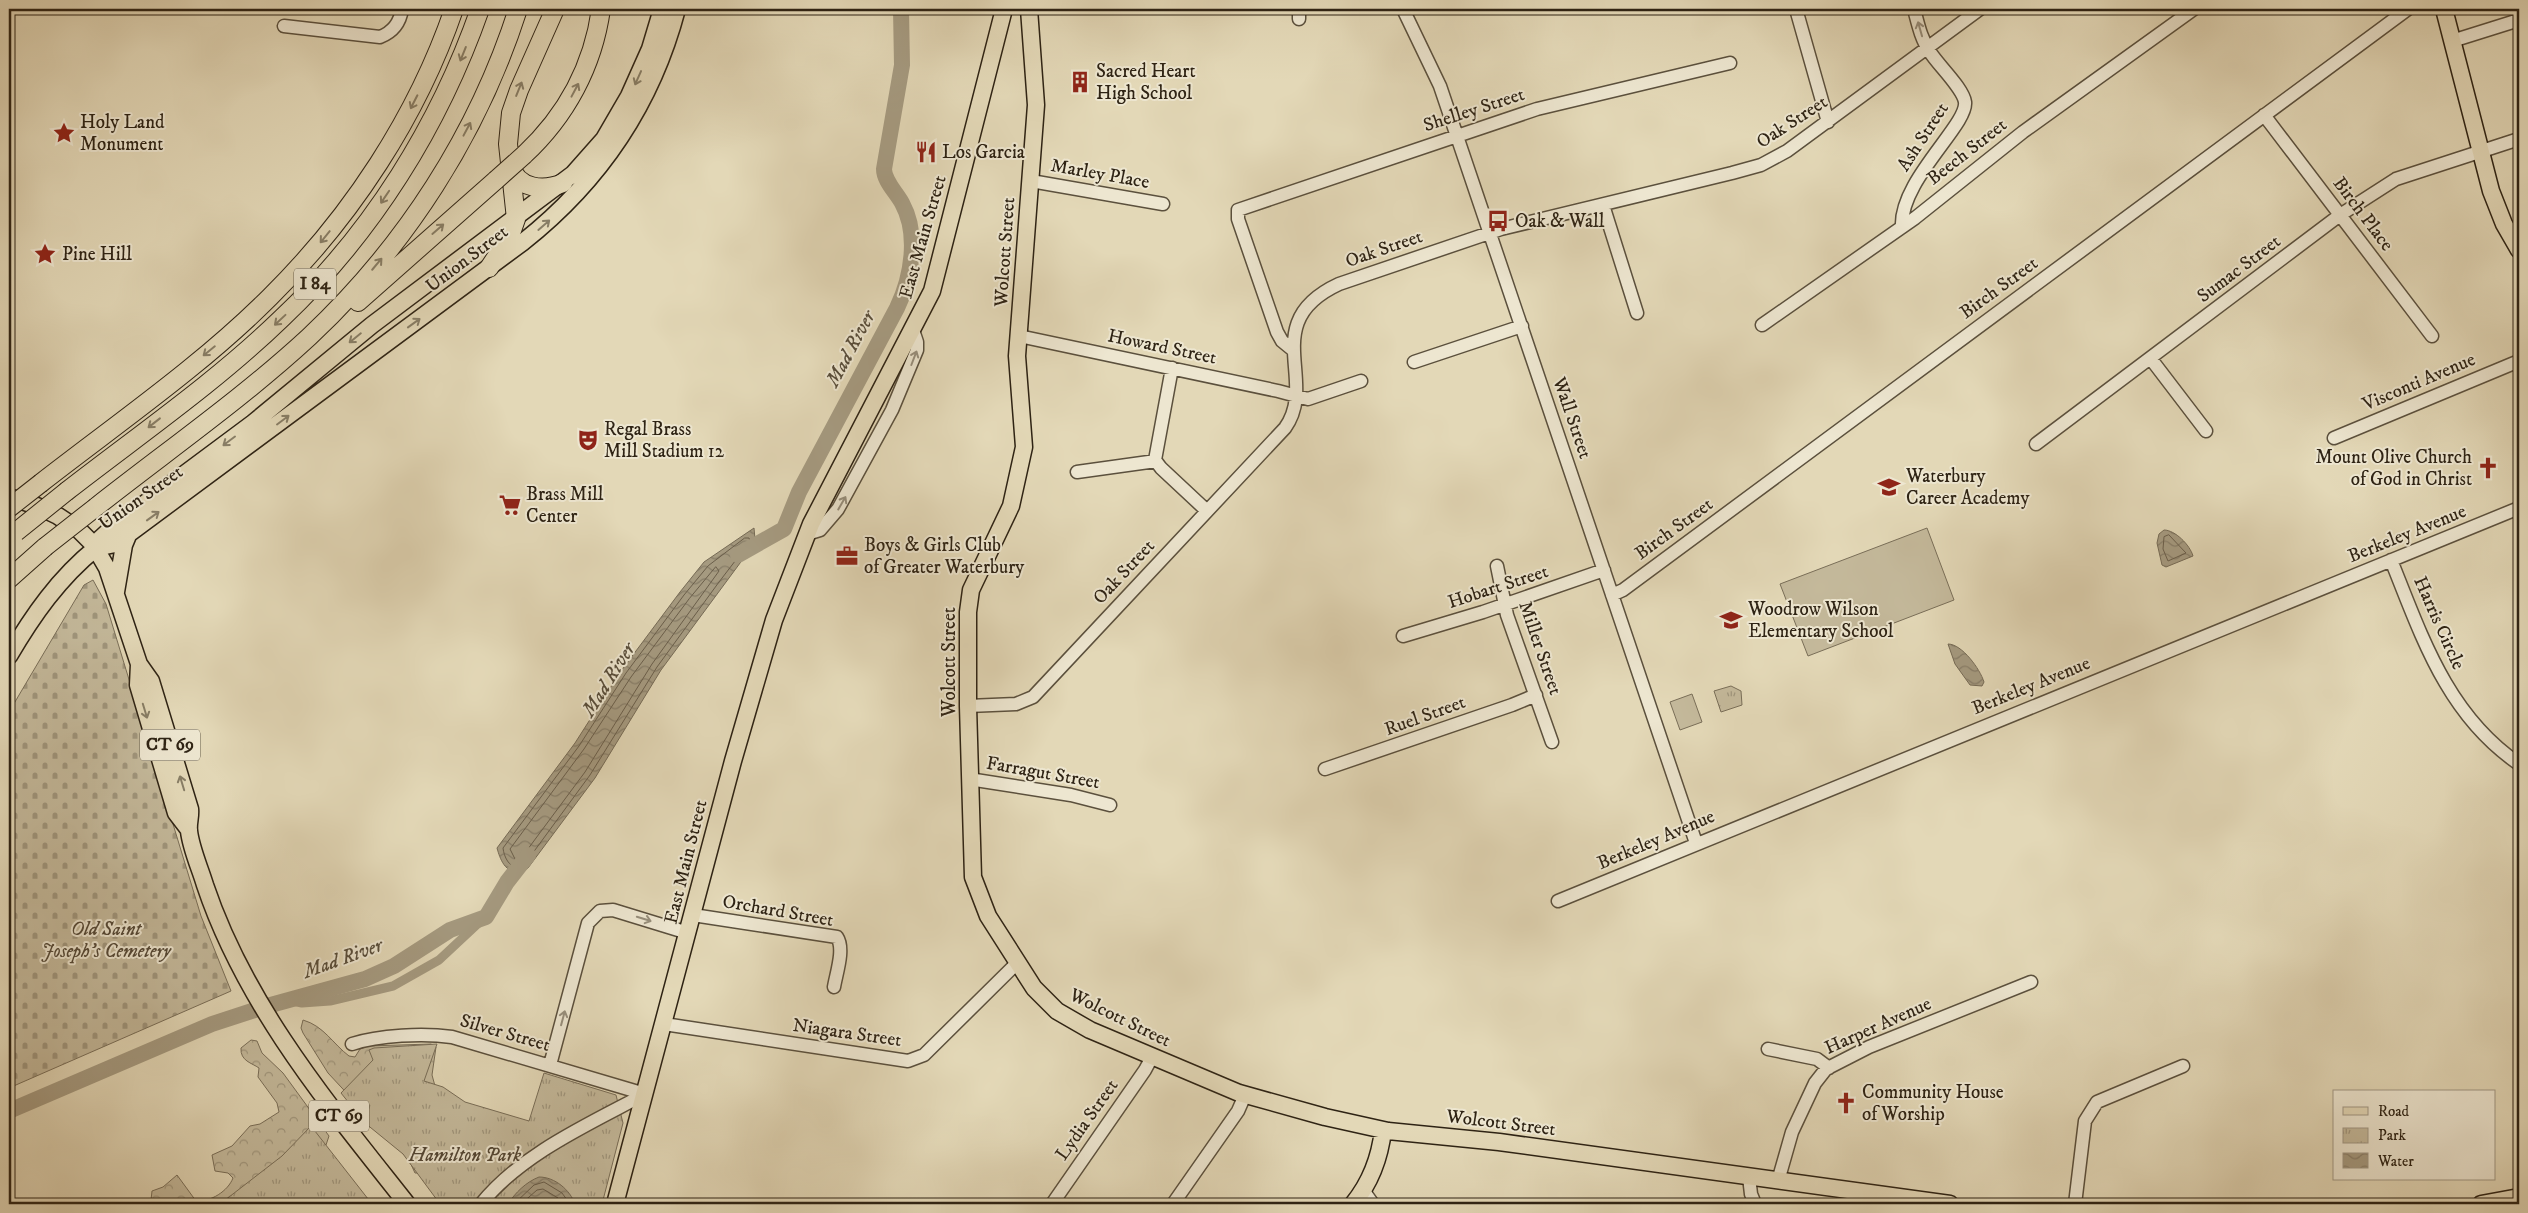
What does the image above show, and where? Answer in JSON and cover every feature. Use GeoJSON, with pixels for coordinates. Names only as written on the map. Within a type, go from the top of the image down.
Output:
{"type":"FeatureCollection","features":[{"type":"Feature","properties":{"kind":"highway"},"geometry":{"type":"LineString","coordinates":[[9,508],[232,332],[270,297],[311,253],[361,189],[402,124],[429,70],[454,9]]}},
{"type":"Feature","properties":{"kind":"highway","name":"I 84"},"geometry":{"type":"LineString","coordinates":[[12,535],[260,338],[298,302],[347,249],[395,182],[437,111],[480,9]]}},
{"type":"Feature","properties":{"kind":"highway","name":"I 84"},"geometry":{"type":"LineString","coordinates":[[9,579],[45,547],[267,373],[321,326],[384,256],[438,181],[482,99],[518,9]]}},
{"type":"Feature","properties":{"kind":"highway"},"geometry":{"type":"LineString","coordinates":[[489,268],[510,236],[516,219],[517,160],[508,132],[513,106],[555,9]]}},
{"type":"Feature","properties":{"kind":"highway"},"geometry":{"type":"LineString","coordinates":[[321,326],[344,315],[400,263],[496,180],[552,126],[573,94],[591,52],[600,9]]}},
{"type":"Feature","properties":{"kind":"highway"},"geometry":{"type":"LineString","coordinates":[[517,160],[516,176],[528,185],[545,188],[563,183]]}},
{"type":"Feature","properties":{"kind":"main road","name":"Union Street"},"geometry":{"type":"LineString","coordinates":[[96,548],[111,546],[129,533],[489,268],[557,214],[602,164],[642,102],[662,34],[662,9]]}},
{"type":"Feature","properties":{"kind":"main road","name":"Union Street"},"geometry":{"type":"LineString","coordinates":[[96,548],[100,539],[108,531],[253,423],[359,335],[563,183],[588,159],[611,127],[677,9]]}},
{"type":"Feature","properties":{"kind":"main road","name":"East Main Street"},"geometry":{"type":"LineString","coordinates":[[615,1204],[730,770],[783,593],[807,534],[929,298],[936,278],[1004,9]]}},
{"type":"Feature","properties":{"kind":"main road","name":"Wolcott Street"},"geometry":{"type":"LineString","coordinates":[[1028,9],[1036,96],[1017,370],[1024,432],[1023,456],[1011,506],[971,590],[968,612],[968,706],[971,861],[975,886],[988,916],[1016,963],[1039,994],[1065,1016],[1090,1030],[1245,1095],[1293,1109],[1383,1130],[1482,1140],[1950,1204]]}},
{"type":"Feature","properties":{"kind":"main road"},"geometry":{"type":"LineString","coordinates":[[2444,9],[2480,151],[2498,210],[2519,250]]}},
{"type":"Feature","properties":{"kind":"main road"},"geometry":{"type":"LineString","coordinates":[[9,497],[37,506],[58,516],[79,530],[96,548],[68,573],[47,597],[9,656]]}},
{"type":"Feature","properties":{"kind":"main road"},"geometry":{"type":"LineString","coordinates":[[115,594],[124,545],[129,533]]}},
{"type":"Feature","properties":{"kind":"main road","name":"CT 69"},"geometry":{"type":"LineString","coordinates":[[96,548],[105,563],[138,664],[138,685],[176,813],[189,830],[221,928],[256,996],[274,1026],[323,1097],[407,1204]]}},
{"type":"Feature","properties":{"kind":"main road"},"geometry":{"type":"LineString","coordinates":[[1353,1204],[1363,1190],[1375,1164],[1383,1130]]}},
{"type":"Feature","properties":{"kind":"main road"},"geometry":{"type":"LineString","coordinates":[[2481,1204],[2519,1197]]}},
{"type":"Feature","properties":{"kind":"street"},"geometry":{"type":"LineString","coordinates":[[284,26],[380,37],[393,29],[398,22],[402,9]]}},
{"type":"Feature","properties":{"kind":"street","name":"Wall Street"},"geometry":{"type":"LineString","coordinates":[[1403,9],[1436,75],[1696,843]]}},
{"type":"Feature","properties":{"kind":"street"},"geometry":{"type":"LineString","coordinates":[[1796,9],[1828,122]]}},
{"type":"Feature","properties":{"kind":"street"},"geometry":{"type":"LineString","coordinates":[[1914,9],[1928,48]]}},
{"type":"Feature","properties":{"kind":"street","name":"Oak Street"},"geometry":{"type":"LineString","coordinates":[[968,706],[1016,704],[1033,697],[1285,428],[1293,416],[1296,398],[1293,350],[1295,333],[1301,318],[1311,304],[1326,291],[1339,284],[1490,232],[1761,165],[1787,152],[1980,9]]}},
{"type":"Feature","properties":{"kind":"street","name":"Beech Street"},"geometry":{"type":"LineString","coordinates":[[1762,325],[1902,227],[2023,132],[2194,9]]}},
{"type":"Feature","properties":{"kind":"street","name":"Birch Street"},"geometry":{"type":"LineString","coordinates":[[1612,595],[1623,590],[2408,9]]}},
{"type":"Feature","properties":{"kind":"street"},"geometry":{"type":"LineString","coordinates":[[2452,41],[2519,20]]}},
{"type":"Feature","properties":{"kind":"street","name":"Ash Street"},"geometry":{"type":"LineString","coordinates":[[1902,227],[1902,214],[1908,196],[1933,154],[1961,117],[1965,106],[1962,95],[1928,48]]}},
{"type":"Feature","properties":{"kind":"street","name":"Shelley Street"},"geometry":{"type":"LineString","coordinates":[[1293,350],[1282,341],[1277,332],[1237,213],[1241,209],[1537,109],[1730,63]]}},
{"type":"Feature","properties":{"kind":"street","name":"Birch Place"},"geometry":{"type":"LineString","coordinates":[[2264,116],[2432,336]]}},
{"type":"Feature","properties":{"kind":"street","name":"Sumac Street"},"geometry":{"type":"LineString","coordinates":[[2036,444],[2340,215],[2396,179],[2519,139]]}},
{"type":"Feature","properties":{"kind":"street","name":"Marley Place"},"geometry":{"type":"LineString","coordinates":[[1031,180],[1163,204]]}},
{"type":"Feature","properties":{"kind":"street"},"geometry":{"type":"LineString","coordinates":[[1603,205],[1638,313]]}},
{"type":"Feature","properties":{"kind":"street"},"geometry":{"type":"LineString","coordinates":[[1414,362],[1522,326]]}},
{"type":"Feature","properties":{"kind":"street","name":"Howard Street"},"geometry":{"type":"LineString","coordinates":[[1019,336],[1278,391],[1296,398]]}},
{"type":"Feature","properties":{"kind":"street"},"geometry":{"type":"LineString","coordinates":[[2151,359],[2206,431]]}},
{"type":"Feature","properties":{"kind":"street","name":"Visconti Avenue"},"geometry":{"type":"LineString","coordinates":[[2334,438],[2519,361]]}},
{"type":"Feature","properties":{"kind":"street"},"geometry":{"type":"LineString","coordinates":[[1172,368],[1155,450],[1156,461],[1207,511]]}},
{"type":"Feature","properties":{"kind":"street"},"geometry":{"type":"LineString","coordinates":[[1296,398],[1315,398],[1360,381]]}},
{"type":"Feature","properties":{"kind":"street"},"geometry":{"type":"LineString","coordinates":[[1077,472],[1156,461]]}},
{"type":"Feature","properties":{"kind":"street","name":"Berkeley Avenue"},"geometry":{"type":"LineString","coordinates":[[1558,901],[2519,508]]}},
{"type":"Feature","properties":{"kind":"street","name":"Harris Circle"},"geometry":{"type":"LineString","coordinates":[[2391,560],[2434,666],[2450,692],[2483,734],[2519,764]]}},
{"type":"Feature","properties":{"kind":"street","name":"Miller Street"},"geometry":{"type":"LineString","coordinates":[[1497,566],[1504,605],[1552,742]]}},
{"type":"Feature","properties":{"kind":"street","name":"Hobart Street"},"geometry":{"type":"LineString","coordinates":[[1403,636],[1504,605],[1604,570]]}},
{"type":"Feature","properties":{"kind":"street","name":"Ruel Street"},"geometry":{"type":"LineString","coordinates":[[1325,769],[1536,695]]}},
{"type":"Feature","properties":{"kind":"street","name":"Farragut Street"},"geometry":{"type":"LineString","coordinates":[[969,779],[1071,795],[1110,805]]}},
{"type":"Feature","properties":{"kind":"street"},"geometry":{"type":"LineString","coordinates":[[550,1065],[588,923],[600,911],[613,910],[688,933]]}},
{"type":"Feature","properties":{"kind":"street","name":"Orchard Street"},"geometry":{"type":"LineString","coordinates":[[693,915],[837,938],[839,941],[839,954],[834,987]]}},
{"type":"Feature","properties":{"kind":"street","name":"Niagara Street"},"geometry":{"type":"LineString","coordinates":[[664,1024],[908,1061],[924,1055],[1016,963]]}},
{"type":"Feature","properties":{"kind":"street","name":"Harper Avenue"},"geometry":{"type":"LineString","coordinates":[[1778,1181],[1784,1153],[1796,1124],[1818,1079],[1829,1068],[1869,1047],[2031,982]]}},
{"type":"Feature","properties":{"kind":"street","name":"Silver Street"},"geometry":{"type":"LineString","coordinates":[[352,1044],[368,1040],[445,1036],[645,1094]]}},
{"type":"Feature","properties":{"kind":"street"},"geometry":{"type":"LineString","coordinates":[[1768,1049],[1817,1059],[1829,1068]]}},
{"type":"Feature","properties":{"kind":"street","name":"Lydia Street"},"geometry":{"type":"LineString","coordinates":[[1052,1204],[1146,1070],[1152,1057]]}},
{"type":"Feature","properties":{"kind":"street"},"geometry":{"type":"LineString","coordinates":[[2076,1204],[2085,1121],[2097,1102],[2183,1066]]}},
{"type":"Feature","properties":{"kind":"street"},"geometry":{"type":"LineString","coordinates":[[481,1204],[498,1184],[519,1166],[645,1094]]}},
{"type":"Feature","properties":{"kind":"street"},"geometry":{"type":"LineString","coordinates":[[1173,1204],[1238,1111],[1245,1095]]}},
{"type":"Feature","properties":{"kind":"street"},"geometry":{"type":"LineString","coordinates":[[1750,1177],[1750,1191],[1756,1204]]}},
{"type":"Feature","properties":{"kind":"street"},"geometry":{"type":"LineString","coordinates":[[1363,1190],[1373,1204]]}},
{"type":"Feature","properties":{"kind":"green space"},"geometry":{"type":"Polygon","coordinates":[[[1927,528],[1954,600],[1808,656],[1780,584],[1927,528]]]}},
{"type":"Feature","properties":{"kind":"green space","name":"Old Saint Joseph's Cemetery"},"geometry":{"type":"Polygon","coordinates":[[[93,580],[106,604],[201,916],[231,991],[9,1088],[9,712],[84,585],[93,580]]]}},
{"type":"Feature","properties":{"kind":"green space"},"geometry":{"type":"Polygon","coordinates":[[[1731,686],[1741,691],[1742,705],[1721,712],[1714,691],[1731,686]]]}},
{"type":"Feature","properties":{"kind":"green space"},"geometry":{"type":"Polygon","coordinates":[[[1692,694],[1702,722],[1680,730],[1670,702],[1692,694]]]}},
{"type":"Feature","properties":{"kind":"green space"},"geometry":{"type":"Polygon","coordinates":[[[303,1020],[317,1026],[349,1056],[355,1057],[360,1049],[368,1046],[431,1044],[436,1047],[432,1075],[435,1086],[422,1173],[415,1173],[409,1160],[328,1073],[303,1033],[301,1028],[303,1020]]]}},
{"type":"Feature","properties":{"kind":"green space"},"geometry":{"type":"Polygon","coordinates":[[[251,1040],[257,1041],[262,1053],[283,1073],[329,1136],[326,1145],[260,1204],[147,1204],[151,1200],[152,1191],[163,1187],[177,1175],[196,1201],[207,1200],[218,1195],[231,1183],[233,1178],[228,1173],[215,1171],[212,1155],[232,1146],[250,1126],[260,1124],[279,1112],[277,1103],[258,1077],[259,1068],[242,1056],[241,1048],[251,1040]]]}},
{"type":"Feature","properties":{"kind":"green space","name":"Hamilton Park"},"geometry":{"type":"Polygon","coordinates":[[[437,1044],[424,1081],[443,1087],[465,1102],[529,1121],[544,1073],[616,1095],[623,1123],[602,1204],[440,1204],[403,1154],[365,1123],[341,1093],[373,1060],[369,1050],[374,1048],[437,1044]]]}},
{"type":"Feature","properties":{"kind":"green space","name":"Hamilton Park"},"geometry":{"type":"Polygon","coordinates":[[[311,1126],[372,1204],[220,1204],[282,1156],[311,1126]]]}},
{"type":"Feature","properties":{"kind":"water"},"geometry":{"type":"Polygon","coordinates":[[[754,528],[755,539],[759,547],[746,555],[661,670],[595,778],[528,868],[520,873],[510,871],[504,865],[497,848],[575,743],[621,671],[704,562],[754,528]]]}},
{"type":"Feature","properties":{"kind":"water"},"geometry":{"type":"Polygon","coordinates":[[[2164,530],[2182,539],[2189,547],[2193,556],[2166,567],[2162,565],[2157,543],[2159,534],[2164,530]]]}},
{"type":"Feature","properties":{"kind":"water"},"geometry":{"type":"Polygon","coordinates":[[[1948,644],[1959,648],[1975,664],[1984,682],[1982,686],[1970,685],[1955,664],[1948,644]]]}},
{"type":"Feature","properties":{"kind":"water"},"geometry":{"type":"Polygon","coordinates":[[[539,1177],[551,1179],[561,1185],[570,1194],[575,1204],[508,1204],[521,1188],[539,1177]]]}},
{"type":"Feature","properties":{"kind":"waterway","name":"Mad River"},"geometry":{"type":"LineString","coordinates":[[738,555],[784,529],[799,492],[897,308],[906,283],[912,255],[911,228],[902,203],[888,182],[884,169],[902,65],[901,9]]}},
{"type":"Feature","properties":{"kind":"waterway","name":"Mad River"},"geometry":{"type":"LineString","coordinates":[[9,1111],[212,1024],[267,1006],[365,979],[394,966],[450,930],[486,917],[507,882],[528,855]]}},
{"type":"Feature","properties":{"kind":"waterway"},"geometry":{"type":"LineString","coordinates":[[288,1000],[302,1003],[330,1001],[393,986],[439,960],[484,918]]}},
{"type":"Feature","properties":{"kind":"place","name":"Sacred Heart High School"},"geometry":{"type":"Point","coordinates":[1080,82]}},
{"type":"Feature","properties":{"kind":"place","name":"Holy Land Monument"},"geometry":{"type":"Point","coordinates":[64,133]}},
{"type":"Feature","properties":{"kind":"place","name":"Los Garcia"},"geometry":{"type":"Point","coordinates":[926,152]}},
{"type":"Feature","properties":{"kind":"place","name":"Oak & Wall"},"geometry":{"type":"Point","coordinates":[1498,221]}},
{"type":"Feature","properties":{"kind":"place","name":"Pine Hill"},"geometry":{"type":"Point","coordinates":[45,254]}},
{"type":"Feature","properties":{"kind":"place","name":"Regal Brass Mill Stadium 12"},"geometry":{"type":"Point","coordinates":[588,440]}},
{"type":"Feature","properties":{"kind":"place","name":"Mount Olive Church of God in Christ"},"geometry":{"type":"Point","coordinates":[2488,468]}},
{"type":"Feature","properties":{"kind":"place","name":"Waterbury Career Academy"},"geometry":{"type":"Point","coordinates":[1889,487]}},
{"type":"Feature","properties":{"kind":"place","name":"Brass Mill Center"},"geometry":{"type":"Point","coordinates":[510,505]}},
{"type":"Feature","properties":{"kind":"place","name":"Boys & Girls Club of Greater Waterbury"},"geometry":{"type":"Point","coordinates":[847,556]}},
{"type":"Feature","properties":{"kind":"place","name":"Woodrow Wilson Elementary School"},"geometry":{"type":"Point","coordinates":[1731,620]}},
{"type":"Feature","properties":{"kind":"place","name":"Community House of Worship"},"geometry":{"type":"Point","coordinates":[1846,1103]}}]}
